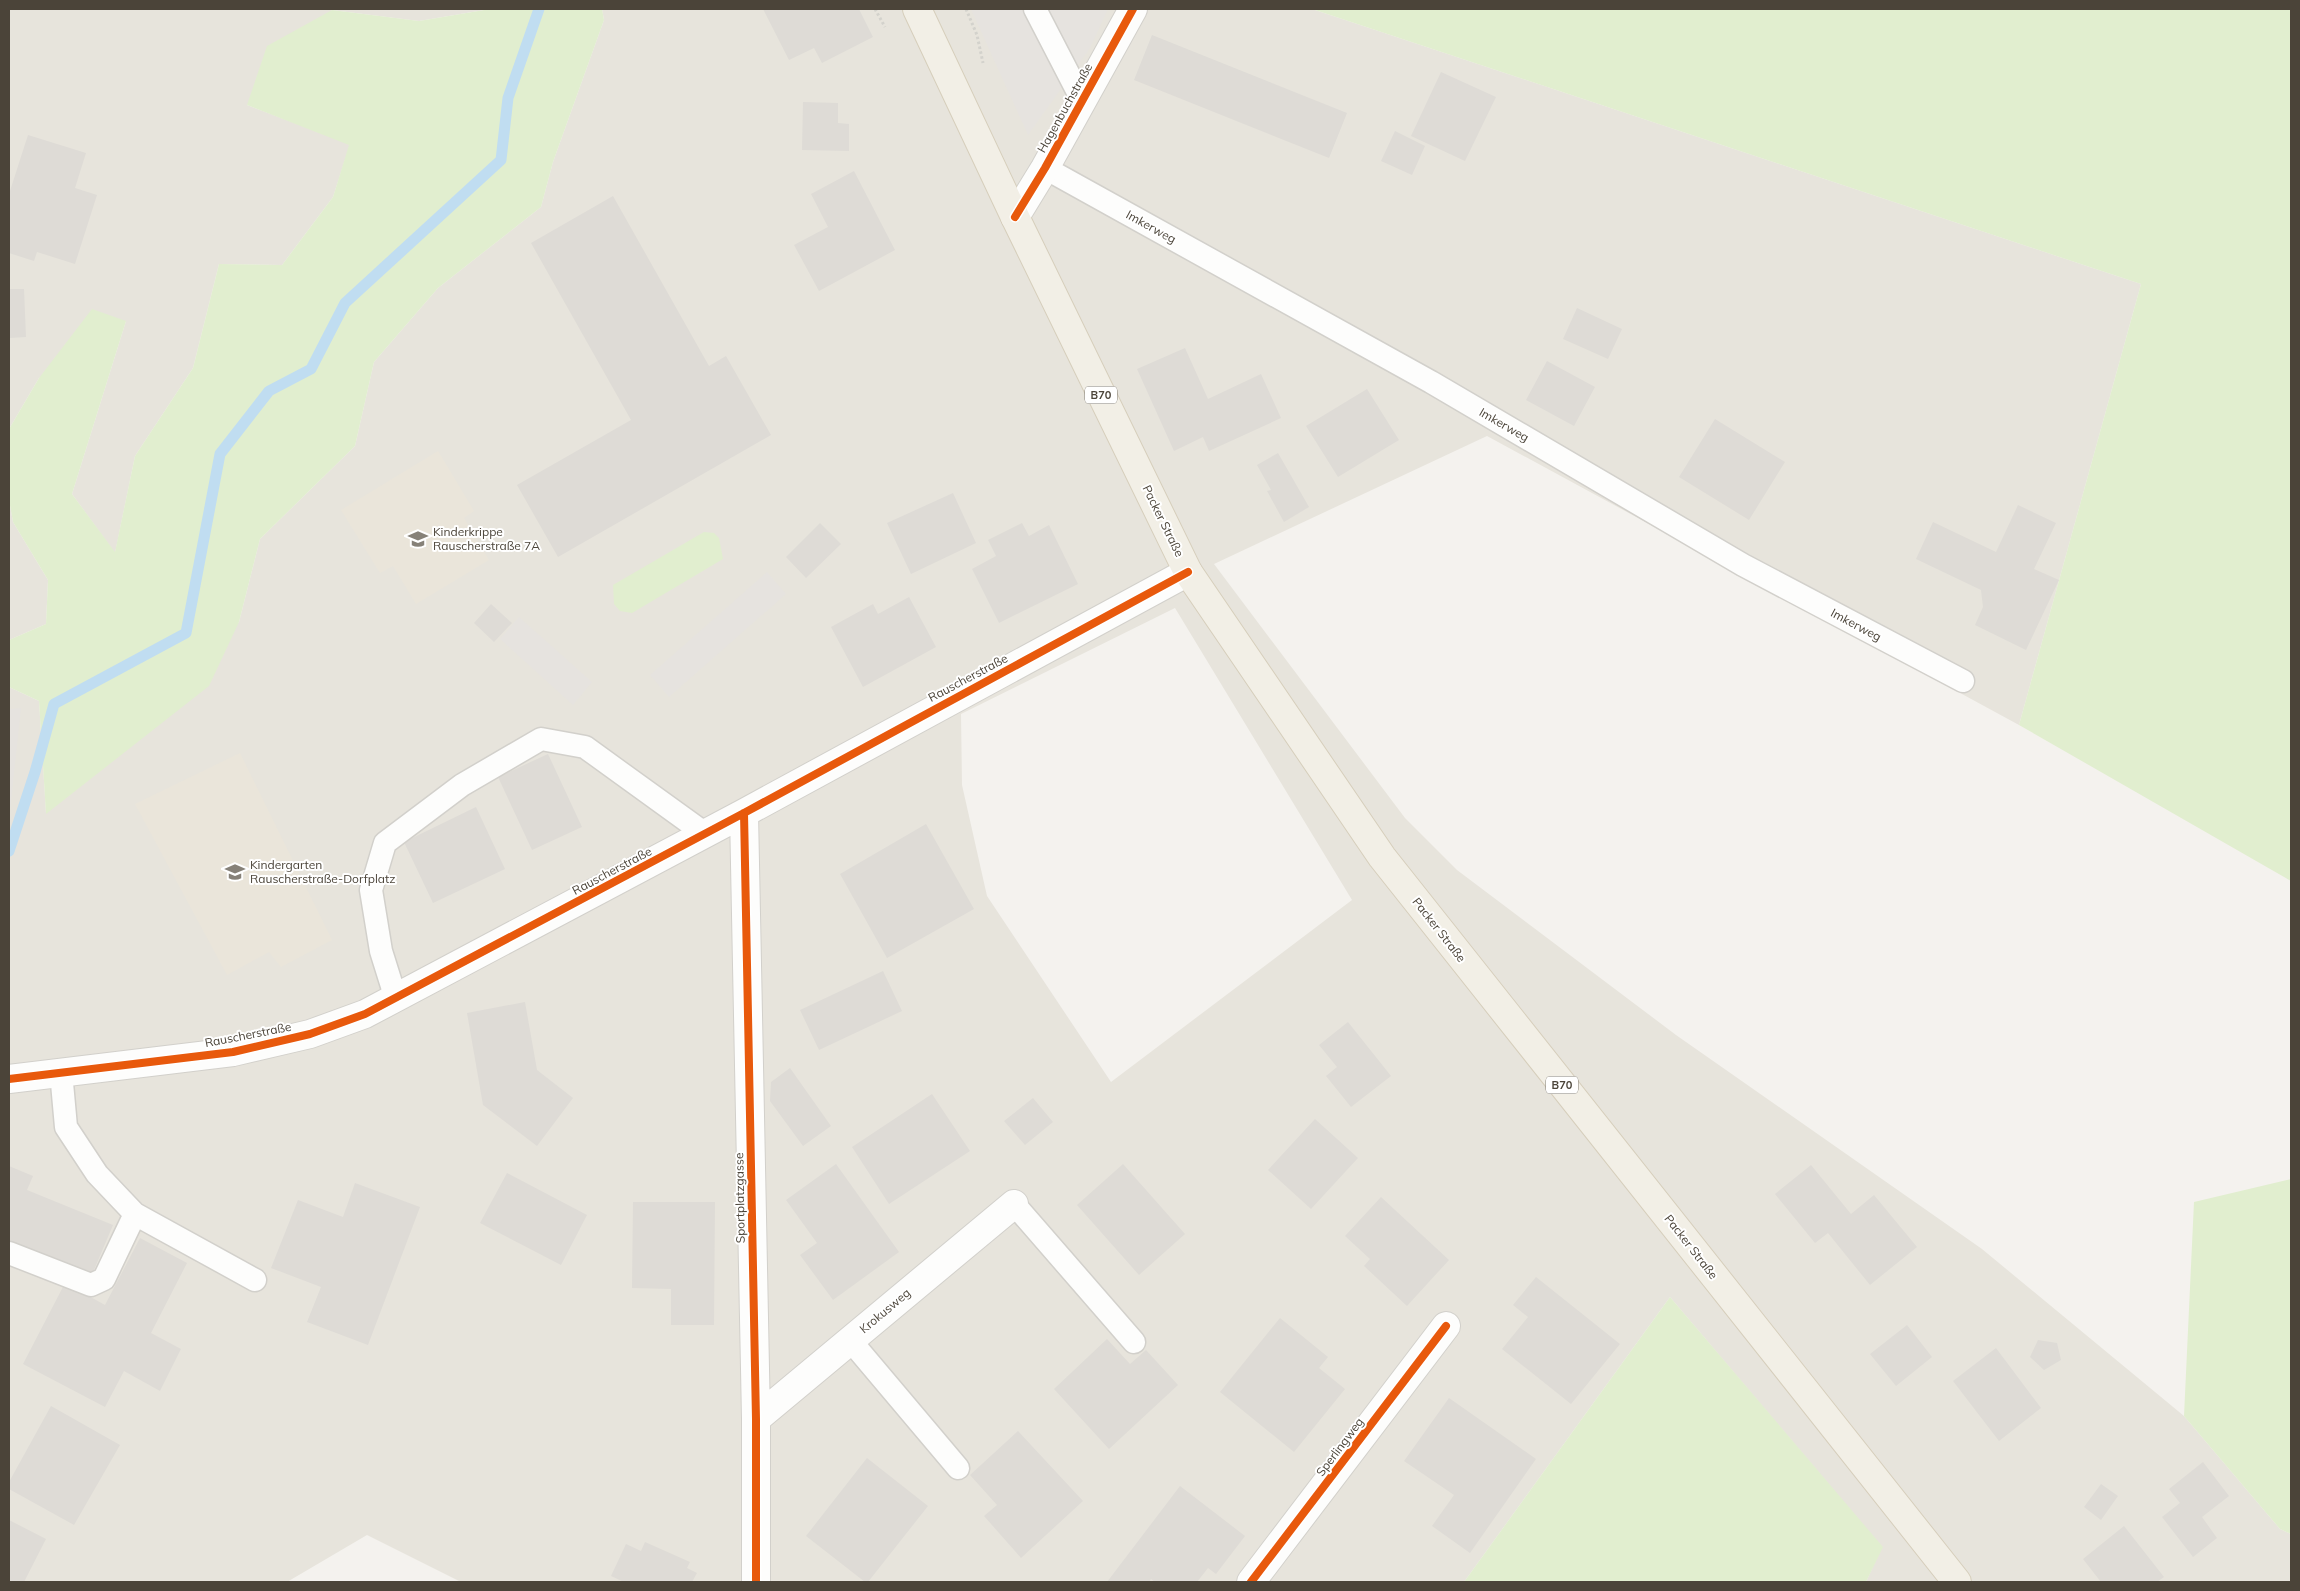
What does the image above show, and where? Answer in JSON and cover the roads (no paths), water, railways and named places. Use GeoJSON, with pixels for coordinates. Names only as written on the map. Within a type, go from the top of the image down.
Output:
{"type":"FeatureCollection","features":[{"type":"Feature","properties":{"kind":"main road","name":"B70"},"geometry":{"type":"LineString","coordinates":[[917,9],[1015,218]]}},
{"type":"Feature","properties":{"kind":"main road","name":"Packer Straße"},"geometry":{"type":"LineString","coordinates":[[1015,218],[1188,572],[1382,857],[1946,1577]]}},
{"type":"Feature","properties":{"kind":"street","name":"Hagenbuchstraße"},"geometry":{"type":"LineString","coordinates":[[1015,218],[1045,168],[1133,9]]}},
{"type":"Feature","properties":{"kind":"street","name":"Rauscherstraße"},"geometry":{"type":"LineString","coordinates":[[9,1079],[233,1052],[310,1034],[364,1014],[744,813],[1188,572]]}},
{"type":"Feature","properties":{"kind":"street","name":"Sportplatzgasse"},"geometry":{"type":"LineString","coordinates":[[744,813],[756,1419],[756,1582]]}},
{"type":"Feature","properties":{"kind":"street","name":"Krokusweg"},"geometry":{"type":"LineString","coordinates":[[756,1419],[1014,1204]]}},
{"type":"Feature","properties":{"kind":"street","name":"Sperlingweg"},"geometry":{"type":"LineString","coordinates":[[1251,1582],[1446,1326]]}},
{"type":"Feature","properties":{"kind":"lane"},"geometry":{"type":"LineString","coordinates":[[1035,9],[1082,100]]}},
{"type":"Feature","properties":{"kind":"lane","name":"Imkerweg"},"geometry":{"type":"LineString","coordinates":[[1045,168],[1431,382],[1743,565],[1963,681]]}},
{"type":"Feature","properties":{"kind":"lane"},"geometry":{"type":"LineString","coordinates":[[396,998],[381,951],[371,890],[385,843],[462,785],[541,739],[585,747],[704,834]]}},
{"type":"Feature","properties":{"kind":"lane"},"geometry":{"type":"LineString","coordinates":[[61,1072],[66,1127],[97,1174],[134,1214],[255,1280]]}},
{"type":"Feature","properties":{"kind":"lane"},"geometry":{"type":"LineString","coordinates":[[1014,1204],[1134,1342]]}},
{"type":"Feature","properties":{"kind":"lane"},"geometry":{"type":"LineString","coordinates":[[9,1254],[91,1285],[104,1279],[134,1214]]}},
{"type":"Feature","properties":{"kind":"lane"},"geometry":{"type":"LineString","coordinates":[[850,1340],[958,1468]]}},
{"type":"Feature","properties":{"kind":"waterway"},"geometry":{"type":"LineString","coordinates":[[9,851],[35,772],[54,704],[186,633],[220,454],[269,391],[311,369],[345,303],[501,160],[508,98],[539,9]]}},
{"type":"Feature","properties":{"kind":"place","name":"Kinderkrippe Rauscherstraße 7A"},"geometry":{"type":"Point","coordinates":[418,539]}},
{"type":"Feature","properties":{"kind":"place","name":"Kindergarten Rauscherstraße-Dorfplatz"},"geometry":{"type":"Point","coordinates":[235,872]}}]}
